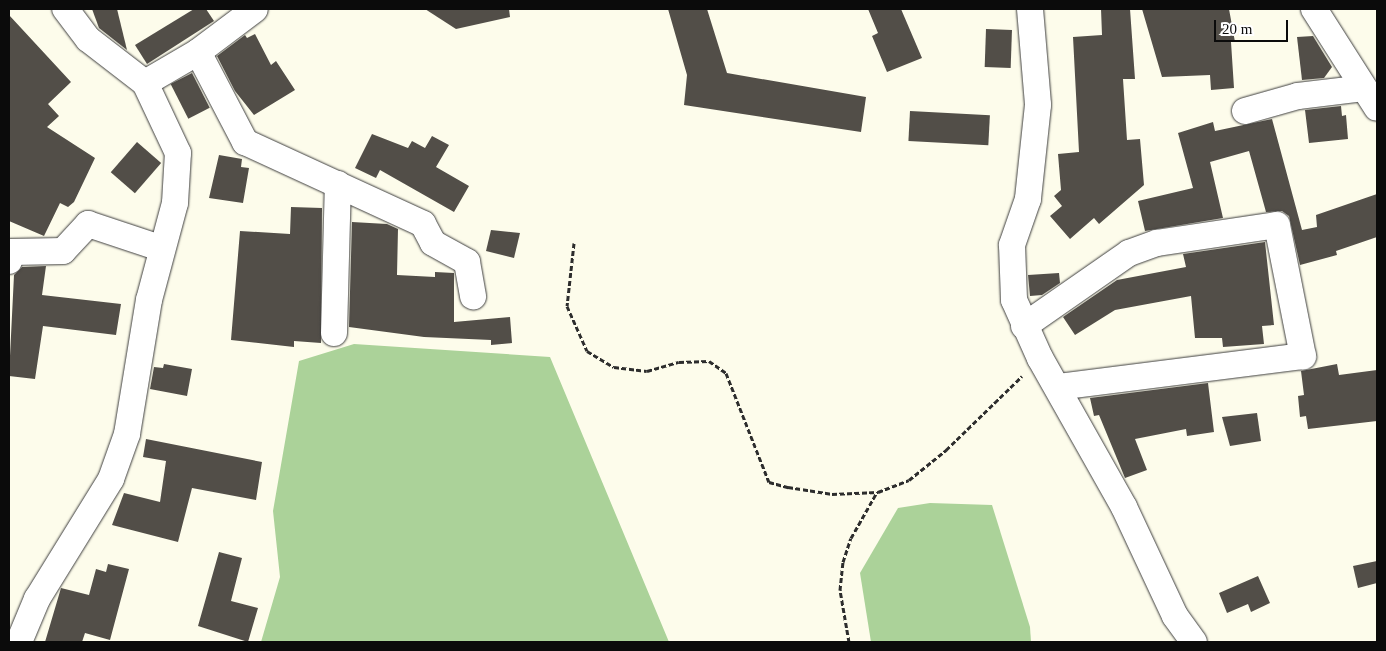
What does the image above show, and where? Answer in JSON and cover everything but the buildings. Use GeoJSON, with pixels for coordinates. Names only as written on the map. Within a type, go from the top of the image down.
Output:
{"type":"FeatureCollection","features":[{"type":"Feature","properties":{"kind":"street"},"geometry":{"type":"LineString","coordinates":[[19,642],[37,599],[111,479],[127,434],[160,248],[175,203],[178,153],[145,83],[88,39],[65,9]]}},
{"type":"Feature","properties":{"kind":"street"},"geometry":{"type":"LineString","coordinates":[[145,83],[198,52],[255,9]]}},
{"type":"Feature","properties":{"kind":"street"},"geometry":{"type":"LineString","coordinates":[[1030,9],[1038,105],[1036,140],[1028,200],[1012,246],[1012,281],[1024,326],[1040,358],[1124,507],[1175,616],[1194,642]]}},
{"type":"Feature","properties":{"kind":"street"},"geometry":{"type":"LineString","coordinates":[[1314,9],[1371,98]]}},
{"type":"Feature","properties":{"kind":"street"},"geometry":{"type":"LineString","coordinates":[[198,52],[245,142],[423,224],[433,243],[466,262],[473,296]]}},
{"type":"Feature","properties":{"kind":"street"},"geometry":{"type":"LineString","coordinates":[[1245,111],[1298,96],[1371,98]]}},
{"type":"Feature","properties":{"kind":"street"},"geometry":{"type":"LineString","coordinates":[[334,333],[338,184]]}},
{"type":"Feature","properties":{"kind":"street"},"geometry":{"type":"LineString","coordinates":[[9,261],[11,252],[63,251],[88,224],[160,248]]}},
{"type":"Feature","properties":{"kind":"street"},"geometry":{"type":"LineString","coordinates":[[1024,326],[1129,253],[1157,243],[1277,225],[1303,356],[1058,387]]}},
{"type":"Feature","properties":{"kind":"path"},"geometry":{"type":"LineString","coordinates":[[574,243],[567,306],[586,351],[614,367],[646,371],[679,362],[709,361],[726,372],[769,482],[832,494],[878,492],[909,480],[946,450],[1040,358]]}},
{"type":"Feature","properties":{"kind":"path"},"geometry":{"type":"LineString","coordinates":[[849,642],[840,590],[843,562],[851,538],[878,492]]}},
{"type":"Feature","properties":{"kind":"green space"},"geometry":{"type":"Polygon","coordinates":[[[354,344],[550,357],[669,642],[261,642],[280,577],[273,511],[299,361],[354,344]]]}},
{"type":"Feature","properties":{"kind":"green space"},"geometry":{"type":"Polygon","coordinates":[[[930,503],[992,505],[1030,627],[1031,642],[871,642],[860,573],[898,508],[930,503]]]}}]}
